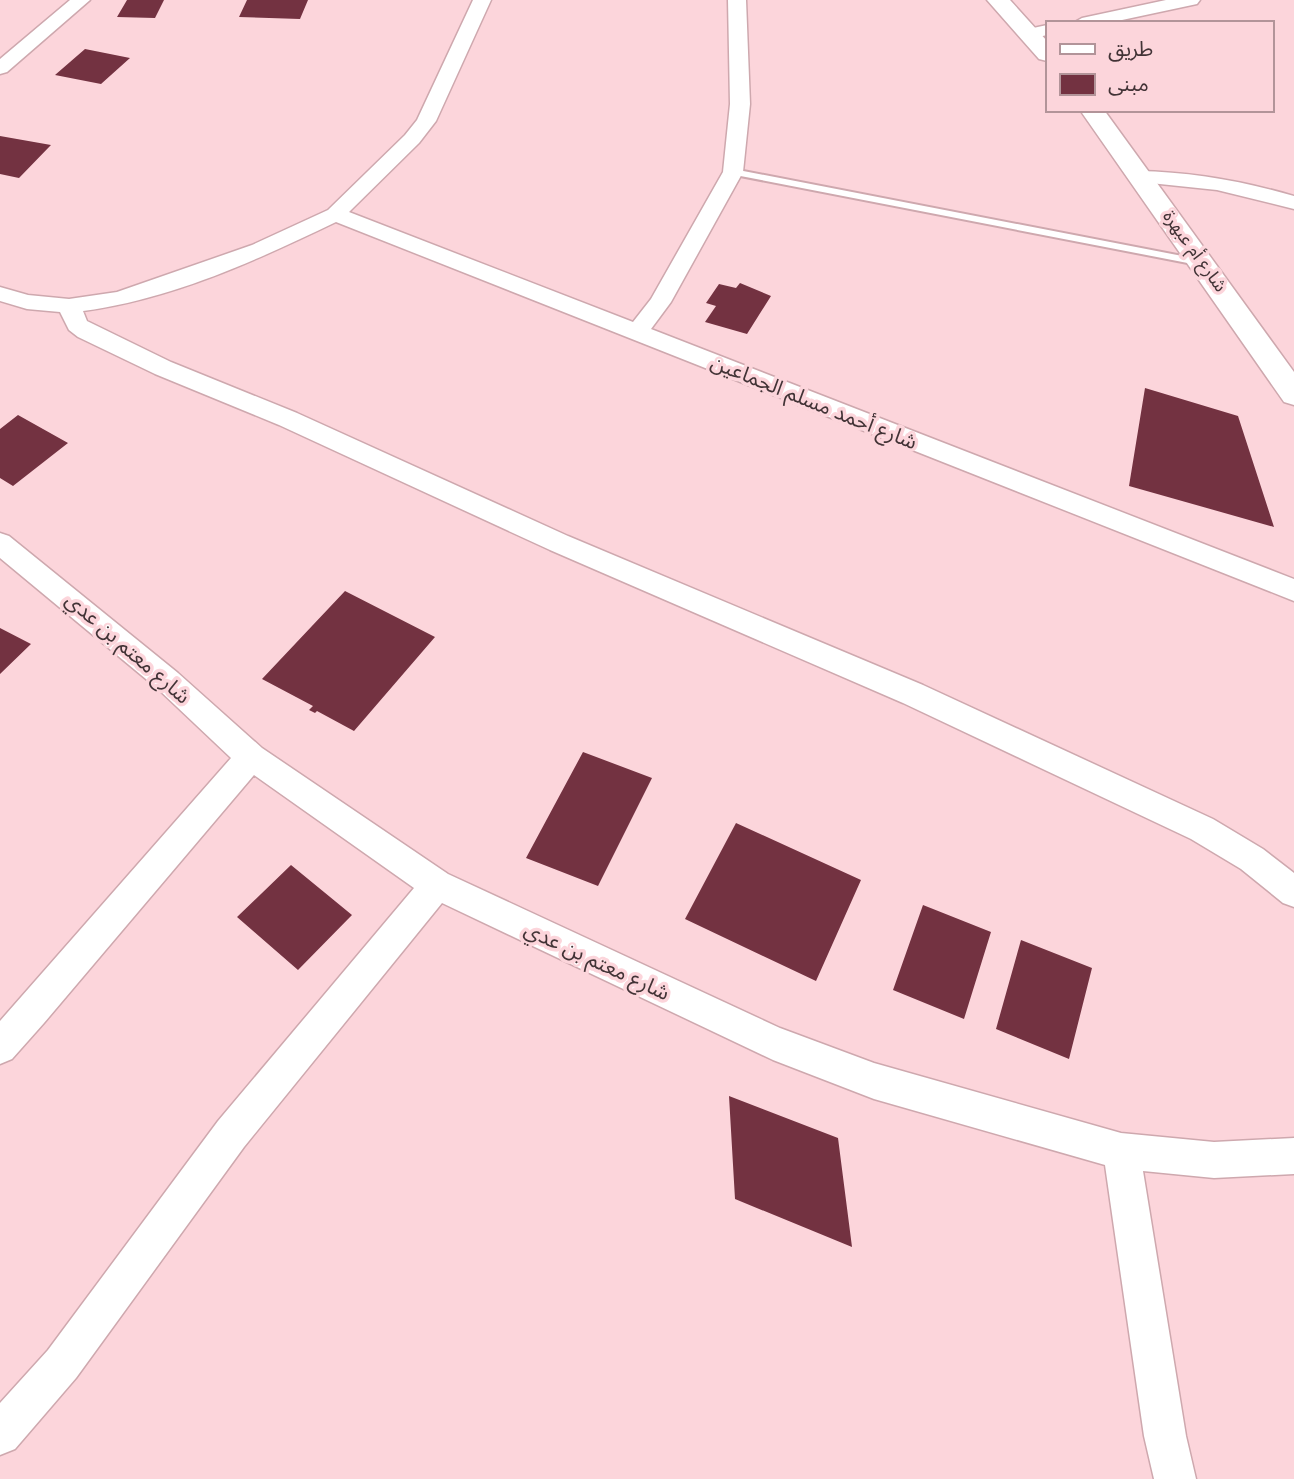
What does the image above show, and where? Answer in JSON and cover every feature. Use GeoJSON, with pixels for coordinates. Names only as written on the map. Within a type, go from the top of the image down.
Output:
{"type":"FeatureCollection","features":[{"type":"Feature","properties":{"kind":"street"},"geometry":{"type":"LineString","coordinates":[[0,68],[81,0]]}},
{"type":"Feature","properties":{"kind":"street"},"geometry":{"type":"LineString","coordinates":[[0,293],[27,302],[69,306],[119,299],[171,284],[260,250],[335,215],[412,139],[426,121],[482,0]]}},
{"type":"Feature","properties":{"kind":"street"},"geometry":{"type":"LineString","coordinates":[[638,331],[660,302],[733,172],[740,104],[737,0]]}},
{"type":"Feature","properties":{"kind":"street"},"geometry":{"type":"LineString","coordinates":[[998,0],[1033,29]]}},
{"type":"Feature","properties":{"kind":"street"},"geometry":{"type":"LineString","coordinates":[[1013,0],[1046,52]]}},
{"type":"Feature","properties":{"kind":"street"},"geometry":{"type":"LineString","coordinates":[[1091,21],[1191,0]]}},
{"type":"Feature","properties":{"kind":"street","name":"شارع أم عبهرة"},"geometry":{"type":"LineString","coordinates":[[1093,112],[1138,177],[1204,263],[1294,395]]}},
{"type":"Feature","properties":{"kind":"street"},"geometry":{"type":"LineString","coordinates":[[1138,177],[1183,178],[1244,187],[1294,203]]}},
{"type":"Feature","properties":{"kind":"street","name":"شارع أحمد مسلم الجماعين"},"geometry":{"type":"LineString","coordinates":[[335,215],[638,331],[935,451],[1294,590]]}},
{"type":"Feature","properties":{"kind":"street"},"geometry":{"type":"LineString","coordinates":[[69,306],[77,325],[86,332],[163,368],[288,419],[559,543],[913,694],[1202,829],[1252,859],[1294,892]]}},
{"type":"Feature","properties":{"kind":"street","name":"شارع معتم بن عدي"},"geometry":{"type":"LineString","coordinates":[[0,543],[168,681],[251,757],[437,885],[785,1048],[874,1081],[1121,1151],[1214,1160],[1294,1156]]}},
{"type":"Feature","properties":{"kind":"street"},"geometry":{"type":"LineString","coordinates":[[0,1047],[101,935],[162,858],[251,757]]}},
{"type":"Feature","properties":{"kind":"street"},"geometry":{"type":"LineString","coordinates":[[0,1434],[62,1364],[231,1134],[437,885]]}},
{"type":"Feature","properties":{"kind":"street"},"geometry":{"type":"LineString","coordinates":[[1121,1151],[1165,1436],[1175,1479]]}},
{"type":"Feature","properties":{"kind":"lane"},"geometry":{"type":"LineString","coordinates":[[733,172],[1204,263]]}},
{"type":"Feature","properties":{"kind":"building"},"geometry":{"type":"Polygon","coordinates":[[[127,0],[164,0],[155,18],[117,17],[127,0]]]}},
{"type":"Feature","properties":{"kind":"building"},"geometry":{"type":"Polygon","coordinates":[[[247,0],[308,0],[300,19],[239,17],[247,0]]]}},
{"type":"Feature","properties":{"kind":"building"},"geometry":{"type":"Polygon","coordinates":[[[85,49],[130,58],[101,84],[55,75],[85,49]]]}},
{"type":"Feature","properties":{"kind":"building"},"geometry":{"type":"Polygon","coordinates":[[[0,136],[51,145],[19,178],[0,174],[0,136]]]}},
{"type":"Feature","properties":{"kind":"building"},"geometry":{"type":"Polygon","coordinates":[[[740,283],[771,296],[747,334],[705,322],[716,306],[706,303],[719,284],[736,288],[740,283]]]}},
{"type":"Feature","properties":{"kind":"building"},"geometry":{"type":"Polygon","coordinates":[[[1145,388],[1238,416],[1274,527],[1129,486],[1145,388]]]}},
{"type":"Feature","properties":{"kind":"building"},"geometry":{"type":"Polygon","coordinates":[[[18,415],[68,443],[13,486],[0,478],[0,429],[18,415]]]}},
{"type":"Feature","properties":{"kind":"building"},"geometry":{"type":"Polygon","coordinates":[[[345,591],[435,637],[354,731],[317,711],[315,713],[309,710],[313,706],[262,679],[345,591]]]}},
{"type":"Feature","properties":{"kind":"building"},"geometry":{"type":"Polygon","coordinates":[[[0,628],[31,644],[0,674],[0,628]]]}},
{"type":"Feature","properties":{"kind":"building"},"geometry":{"type":"Polygon","coordinates":[[[583,752],[652,778],[598,886],[526,858],[583,752]]]}},
{"type":"Feature","properties":{"kind":"building"},"geometry":{"type":"Polygon","coordinates":[[[736,823],[861,880],[816,981],[685,919],[736,823]]]}},
{"type":"Feature","properties":{"kind":"building"},"geometry":{"type":"Polygon","coordinates":[[[291,865],[352,915],[298,970],[237,917],[291,865]]]}},
{"type":"Feature","properties":{"kind":"building"},"geometry":{"type":"Polygon","coordinates":[[[923,905],[991,932],[964,1019],[893,990],[923,905]]]}},
{"type":"Feature","properties":{"kind":"building"},"geometry":{"type":"Polygon","coordinates":[[[1021,940],[1092,968],[1069,1059],[996,1029],[1021,940]]]}},
{"type":"Feature","properties":{"kind":"building"},"geometry":{"type":"Polygon","coordinates":[[[729,1096],[838,1138],[852,1247],[735,1199],[729,1096]]]}}]}
